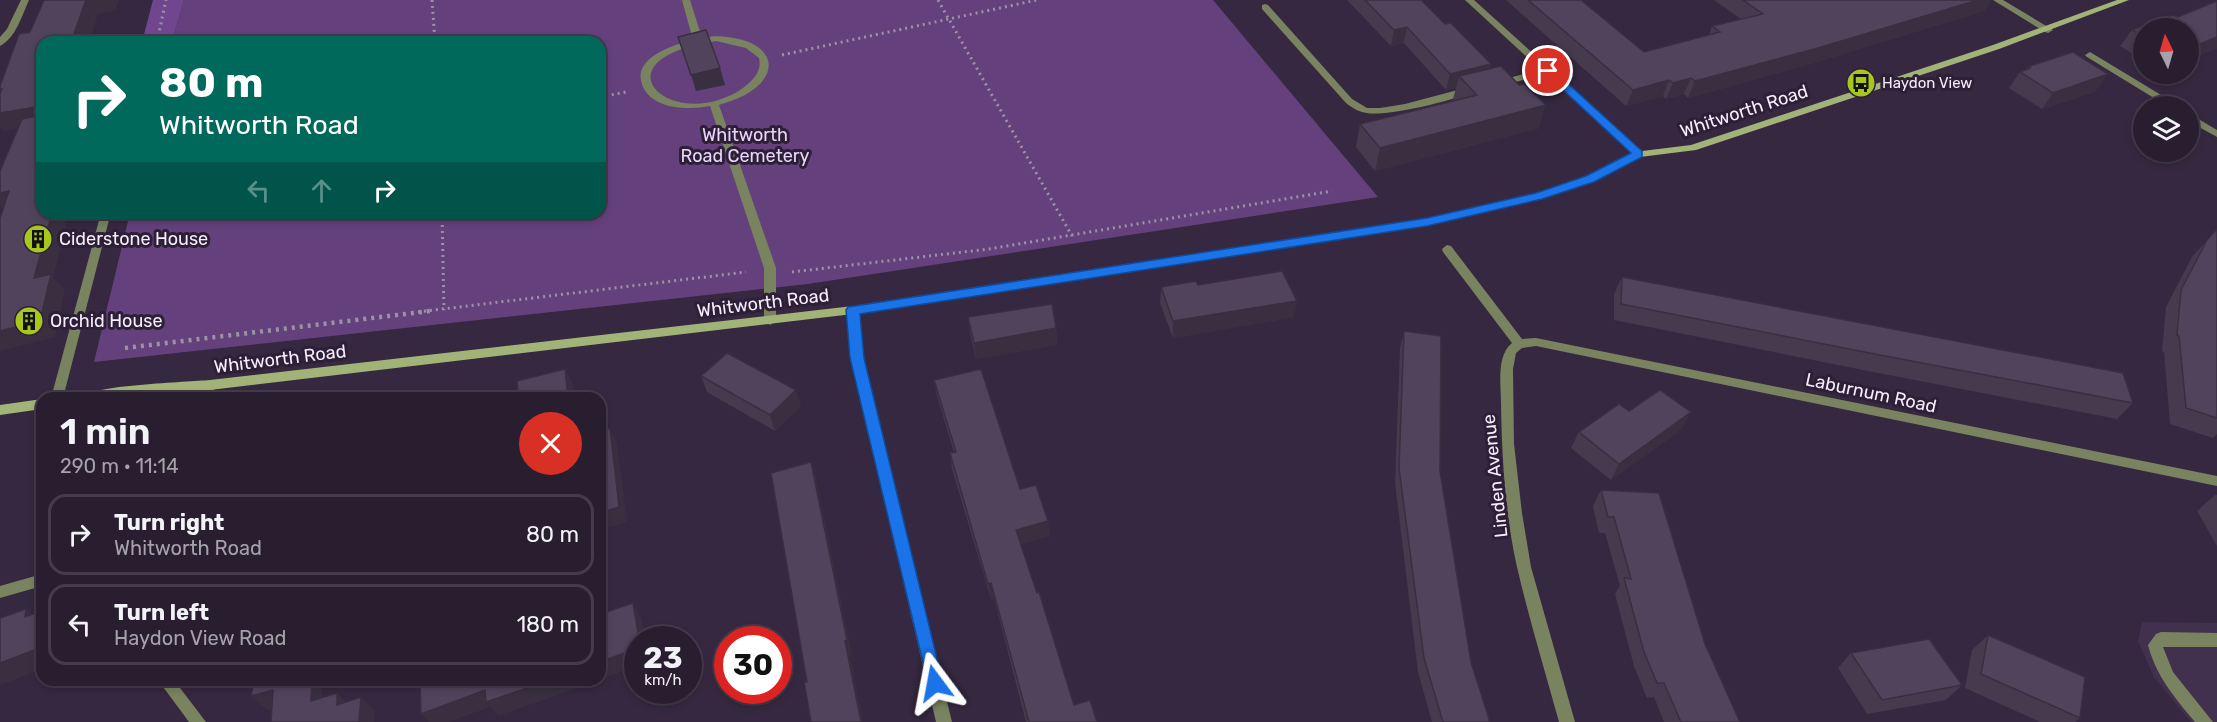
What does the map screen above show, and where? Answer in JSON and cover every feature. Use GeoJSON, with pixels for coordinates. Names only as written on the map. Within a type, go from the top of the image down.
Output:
{"type":"FeatureCollection","features":[{"type":"Feature","properties":{"kind":"main road","name":"Whitworth Road"},"geometry":{"type":"LineString","coordinates":[[127,392],[210,385],[770,321],[1427,222],[1538,197],[1590,179],[1638,154],[1692,148],[2048,30],[2125,0]]}},
{"type":"Feature","properties":{"kind":"main road"},"geometry":{"type":"LineString","coordinates":[[0,410],[36,405]]}},
{"type":"Feature","properties":{"kind":"street"},"geometry":{"type":"LineString","coordinates":[[0,43],[11,30],[25,0]]}},
{"type":"Feature","properties":{"kind":"street"},"geometry":{"type":"LineString","coordinates":[[686,0],[698,40]]}},
{"type":"Feature","properties":{"kind":"street"},"geometry":{"type":"LineString","coordinates":[[1469,0],[1638,154]]}},
{"type":"Feature","properties":{"kind":"street"},"geometry":{"type":"LineString","coordinates":[[1997,0],[2048,30]]}},
{"type":"Feature","properties":{"kind":"street"},"geometry":{"type":"LineString","coordinates":[[1265,7],[1349,101],[1363,110],[1384,110],[1481,87]]}},
{"type":"Feature","properties":{"kind":"street"},"geometry":{"type":"LineString","coordinates":[[716,38],[747,43],[758,50],[764,59],[764,69],[759,80],[733,97],[714,103],[677,104],[661,99],[651,92],[646,82],[647,72],[653,62],[665,52],[698,40],[716,38]]}},
{"type":"Feature","properties":{"kind":"street"},"geometry":{"type":"LineString","coordinates":[[2090,55],[2157,96]]}},
{"type":"Feature","properties":{"kind":"street"},"geometry":{"type":"LineString","coordinates":[[1492,85],[1548,71]]}},
{"type":"Feature","properties":{"kind":"street"},"geometry":{"type":"LineString","coordinates":[[714,103],[770,272],[770,321]]}},
{"type":"Feature","properties":{"kind":"street"},"geometry":{"type":"LineString","coordinates":[[2199,123],[2217,134]]}},
{"type":"Feature","properties":{"kind":"street"},"geometry":{"type":"LineString","coordinates":[[59,392],[104,219]]}},
{"type":"Feature","properties":{"kind":"street"},"geometry":{"type":"LineString","coordinates":[[1447,249],[1519,344]]}},
{"type":"Feature","properties":{"kind":"street"},"geometry":{"type":"LineString","coordinates":[[853,310],[857,358],[944,722]]}},
{"type":"Feature","properties":{"kind":"street","name":"Laburnum Road"},"geometry":{"type":"LineString","coordinates":[[1519,344],[1536,342],[2217,481]]}},
{"type":"Feature","properties":{"kind":"street","name":"Linden Avenue"},"geometry":{"type":"LineString","coordinates":[[1519,344],[1510,351],[1507,369],[1509,444],[1515,513],[1524,567],[1567,722]]}},
{"type":"Feature","properties":{"kind":"street"},"geometry":{"type":"LineString","coordinates":[[207,392],[210,385]]}},
{"type":"Feature","properties":{"kind":"street"},"geometry":{"type":"LineString","coordinates":[[0,592],[36,582]]}},
{"type":"Feature","properties":{"kind":"street"},"geometry":{"type":"LineString","coordinates":[[2205,722],[2173,684],[2157,660],[2155,645],[2161,639],[2217,640]]}},
{"type":"Feature","properties":{"kind":"street"},"geometry":{"type":"LineString","coordinates":[[170,686],[198,722]]}},
{"type":"Feature","properties":{"kind":"path"},"geometry":{"type":"LineString","coordinates":[[157,36],[166,0]]}},
{"type":"Feature","properties":{"kind":"path"},"geometry":{"type":"LineString","coordinates":[[432,0],[435,36]]}},
{"type":"Feature","properties":{"kind":"path"},"geometry":{"type":"LineString","coordinates":[[939,0],[1072,236]]}},
{"type":"Feature","properties":{"kind":"path"},"geometry":{"type":"LineString","coordinates":[[764,59],[1037,0]]}},
{"type":"Feature","properties":{"kind":"path"},"geometry":{"type":"LineString","coordinates":[[125,348],[770,272],[989,249],[1332,190]]}},
{"type":"Feature","properties":{"kind":"path"},"geometry":{"type":"LineString","coordinates":[[442,219],[444,310]]}},
{"type":"Feature","properties":{"kind":"shaded area"},"geometry":{"type":"Polygon","coordinates":[[[153,0],[184,0],[174,36],[144,36],[153,0]]]}},
{"type":"Feature","properties":{"kind":"shaded area"},"geometry":{"type":"Polygon","coordinates":[[[2142,622],[2217,623],[2217,722],[2191,722],[2154,677],[2138,641],[2142,622]]]}},
{"type":"Feature","properties":{"kind":"green space","name":"Whitworth Road Cemetery"},"geometry":{"type":"Polygon","coordinates":[[[184,0],[1213,0],[1378,197],[808,284],[94,362],[129,219],[606,219],[606,36],[174,36],[184,0]]]}},
{"type":"Feature","properties":{"kind":"building"},"geometry":{"type":"Polygon","coordinates":[[[44,0],[86,0],[73,36],[36,36],[36,107],[0,113],[2,89],[0,86],[19,34],[30,32],[44,0]]]}},
{"type":"Feature","properties":{"kind":"building"},"geometry":{"type":"Polygon","coordinates":[[[1365,0],[1421,0],[1445,24],[1451,23],[1491,64],[1450,74],[1407,27],[1394,30],[1365,0]]]}},
{"type":"Feature","properties":{"kind":"building"},"geometry":{"type":"Polygon","coordinates":[[[1528,0],[1581,0],[1644,52],[1720,32],[1712,26],[1763,14],[1743,0],[1978,0],[1818,48],[1695,81],[1691,78],[1673,83],[1669,80],[1633,90],[1528,0]]]}},
{"type":"Feature","properties":{"kind":"building"},"geometry":{"type":"Polygon","coordinates":[[[2217,1],[2217,37],[2199,44],[2199,18],[2165,18],[2173,15],[2178,17],[2217,1]]]}},
{"type":"Feature","properties":{"kind":"building"},"geometry":{"type":"Polygon","coordinates":[[[706,30],[720,68],[691,75],[678,37],[706,30]]]}},
{"type":"Feature","properties":{"kind":"building"},"geometry":{"type":"Polygon","coordinates":[[[2073,52],[2108,74],[2053,93],[2020,72],[2030,68],[2027,67],[2073,52]]]}},
{"type":"Feature","properties":{"kind":"building"},"geometry":{"type":"Polygon","coordinates":[[[1501,66],[1519,85],[1524,84],[1546,105],[1380,148],[1360,124],[1477,95],[1459,76],[1501,66]]]}},
{"type":"Feature","properties":{"kind":"building"},"geometry":{"type":"Polygon","coordinates":[[[36,116],[36,219],[50,219],[34,278],[51,274],[40,321],[0,331],[0,218],[9,191],[0,193],[0,171],[22,119],[36,116]]]}},
{"type":"Feature","properties":{"kind":"building"},"geometry":{"type":"Polygon","coordinates":[[[2217,229],[2217,418],[2186,408],[2179,336],[2177,335],[2181,290],[2207,240],[2217,229]]]}},
{"type":"Feature","properties":{"kind":"building"},"geometry":{"type":"Polygon","coordinates":[[[1282,271],[1297,301],[1173,321],[1161,287],[1196,281],[1198,285],[1282,271]]]}},
{"type":"Feature","properties":{"kind":"building"},"geometry":{"type":"Polygon","coordinates":[[[1622,277],[2123,373],[2133,403],[1621,304],[1622,277]]]}},
{"type":"Feature","properties":{"kind":"building"},"geometry":{"type":"Polygon","coordinates":[[[1052,304],[1056,328],[974,343],[968,317],[1052,304]]]}},
{"type":"Feature","properties":{"kind":"building"},"geometry":{"type":"Polygon","coordinates":[[[1404,331],[1441,336],[1440,471],[1471,662],[1490,722],[1443,722],[1424,658],[1399,468],[1404,331]]]}},
{"type":"Feature","properties":{"kind":"building"},"geometry":{"type":"Polygon","coordinates":[[[727,353],[796,390],[770,415],[701,376],[727,353]]]}},
{"type":"Feature","properties":{"kind":"building"},"geometry":{"type":"Polygon","coordinates":[[[565,369],[567,392],[518,392],[517,381],[565,369]]]}},
{"type":"Feature","properties":{"kind":"building"},"geometry":{"type":"Polygon","coordinates":[[[981,369],[1020,489],[1036,485],[1048,521],[1016,530],[1037,593],[1039,592],[1074,705],[1090,700],[1097,722],[1029,722],[991,583],[988,584],[950,453],[956,452],[934,380],[981,369]]]}},
{"type":"Feature","properties":{"kind":"building"},"geometry":{"type":"Polygon","coordinates":[[[1660,390],[1691,412],[1619,464],[1579,432],[1619,404],[1629,411],[1660,390]]]}},
{"type":"Feature","properties":{"kind":"building"},"geometry":{"type":"Polygon","coordinates":[[[610,428],[619,507],[606,511],[606,429],[610,428]]]}},
{"type":"Feature","properties":{"kind":"building"},"geometry":{"type":"Polygon","coordinates":[[[811,462],[861,722],[811,722],[804,682],[807,682],[771,473],[811,462]]]}},
{"type":"Feature","properties":{"kind":"building"},"geometry":{"type":"Polygon","coordinates":[[[1601,490],[1659,493],[1705,644],[1740,722],[1681,722],[1664,683],[1657,683],[1644,652],[1624,578],[1631,579],[1614,517],[1608,517],[1601,490]]]}},
{"type":"Feature","properties":{"kind":"building"},"geometry":{"type":"Polygon","coordinates":[[[633,603],[637,626],[624,626],[624,653],[606,660],[606,612],[633,603]]]}},
{"type":"Feature","properties":{"kind":"building"},"geometry":{"type":"Polygon","coordinates":[[[26,609],[25,617],[36,613],[36,649],[0,663],[0,618],[26,609]]]}},
{"type":"Feature","properties":{"kind":"building"},"geometry":{"type":"Polygon","coordinates":[[[1988,635],[2085,677],[2080,718],[1981,674],[1988,635]]]}},
{"type":"Feature","properties":{"kind":"building"},"geometry":{"type":"Polygon","coordinates":[[[1929,639],[1962,685],[1882,700],[1851,653],[1929,639]]]}},
{"type":"Feature","properties":{"kind":"building"},"geometry":{"type":"Polygon","coordinates":[[[253,686],[312,686],[311,701],[337,693],[337,705],[361,697],[359,722],[271,722],[273,690],[251,696],[253,686]]]}},
{"type":"Feature","properties":{"kind":"building"},"geometry":{"type":"Polygon","coordinates":[[[420,686],[533,686],[486,702],[485,690],[421,714],[420,686]]]}},
{"type":"Feature","properties":{"kind":"place","name":"Haydon View"},"geometry":{"type":"Point","coordinates":[1861,83]}},
{"type":"Feature","properties":{"kind":"place","name":"Ciderstone House"},"geometry":{"type":"Point","coordinates":[38,239]}},
{"type":"Feature","properties":{"kind":"place","name":"Orchid House"},"geometry":{"type":"Point","coordinates":[29,321]}},
{"type":"Feature","properties":{"kind":"route"},"geometry":{"type":"LineString","coordinates":[[935,683],[857,358],[853,310],[1294,244],[1483,211],[1538,197],[1590,179],[1638,154],[1548,71]]}}]}
